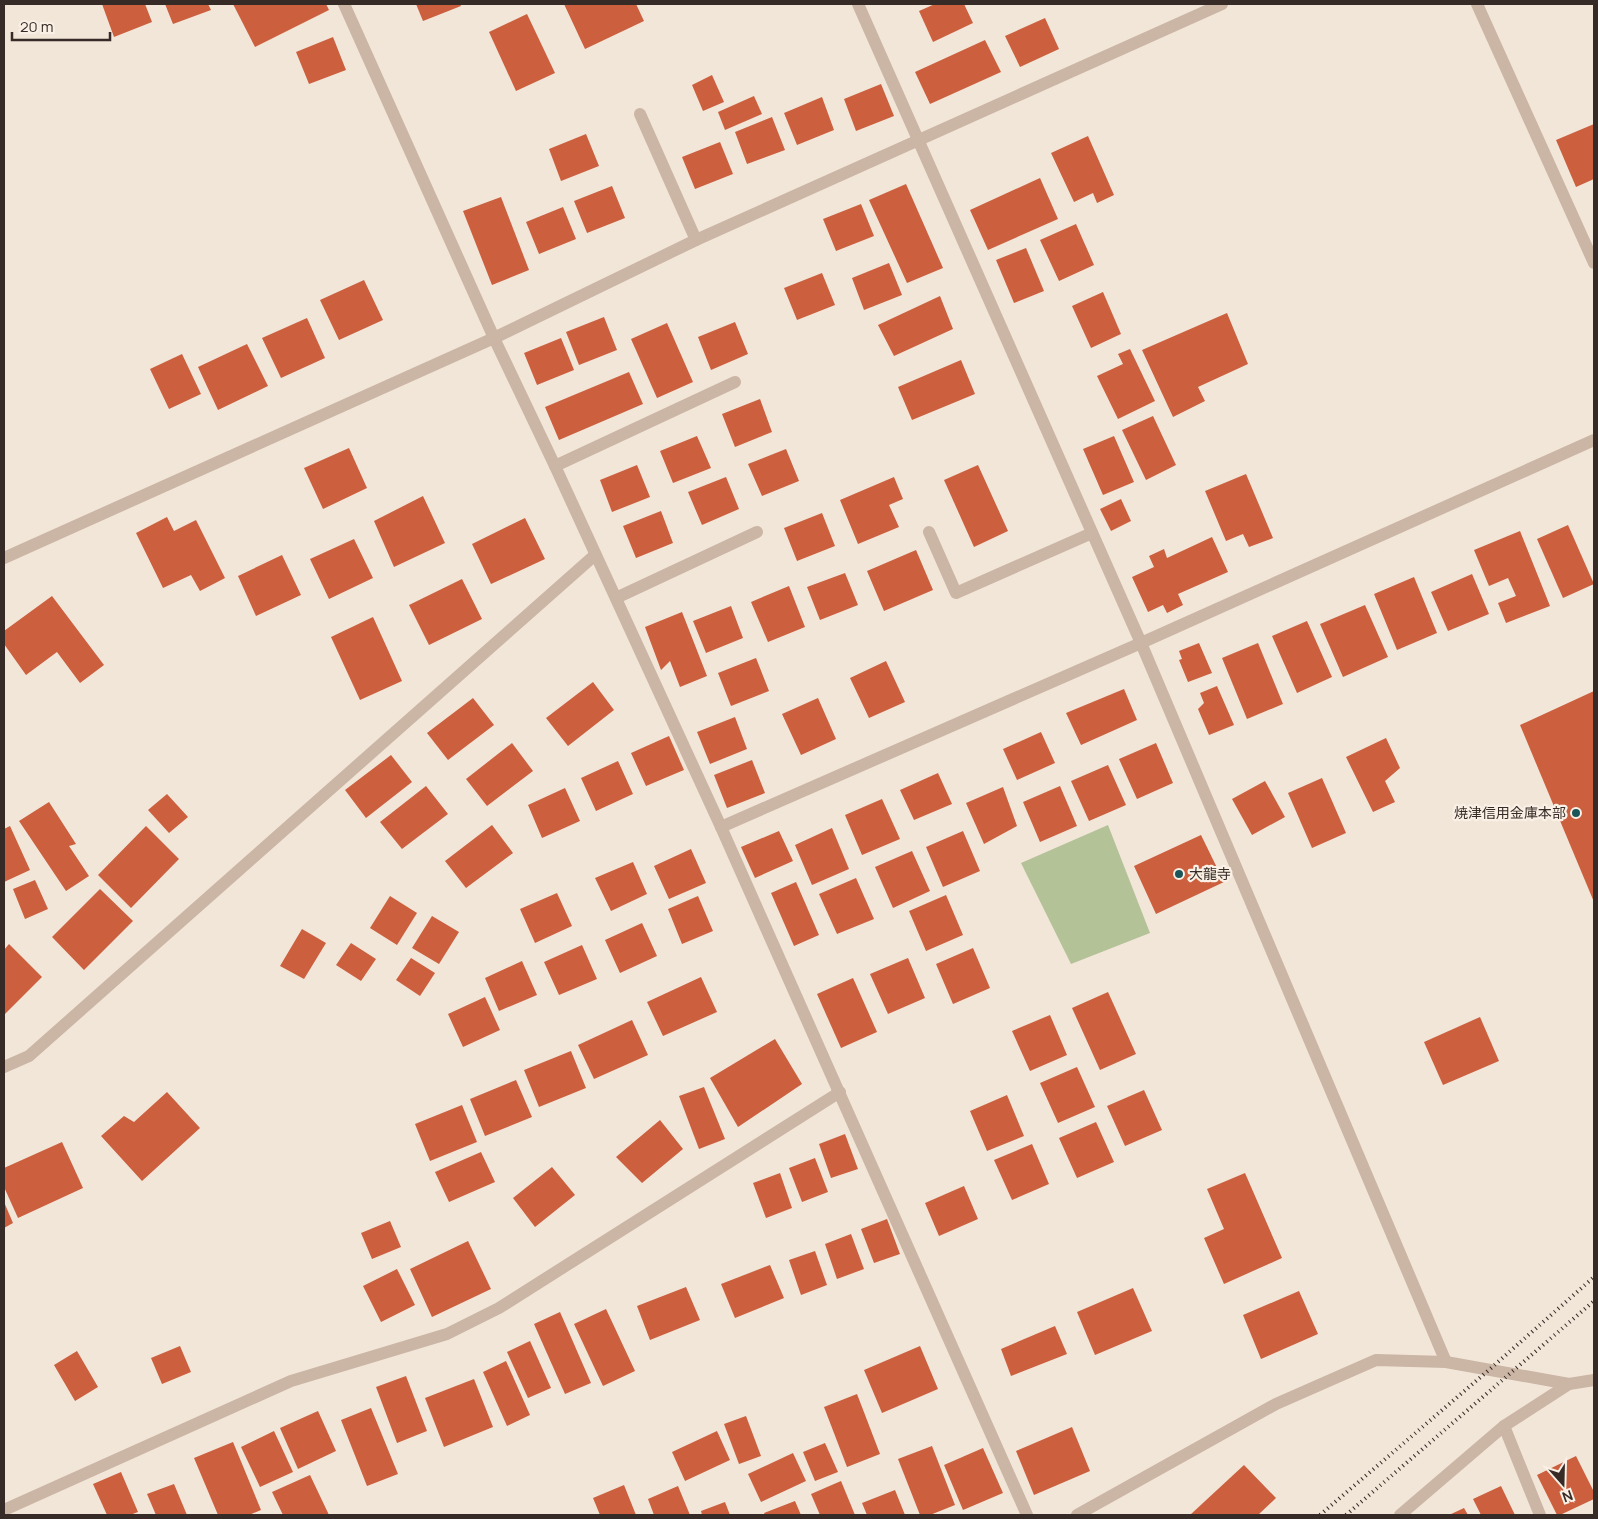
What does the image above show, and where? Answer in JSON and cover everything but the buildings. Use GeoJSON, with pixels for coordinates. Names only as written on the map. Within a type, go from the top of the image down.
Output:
{"type":"FeatureCollection","features":[{"type":"Feature","properties":{"kind":"street"},"geometry":{"type":"LineString","coordinates":[[344,4],[494,338],[721,827],[1027,1515]]}},
{"type":"Feature","properties":{"kind":"street"},"geometry":{"type":"LineString","coordinates":[[858,4],[1141,643],[1446,1362]]}},
{"type":"Feature","properties":{"kind":"street"},"geometry":{"type":"LineString","coordinates":[[4,558],[494,338],[696,240],[1222,4]]}},
{"type":"Feature","properties":{"kind":"street"},"geometry":{"type":"LineString","coordinates":[[1477,4],[1594,263]]}},
{"type":"Feature","properties":{"kind":"street"},"geometry":{"type":"LineString","coordinates":[[640,114],[696,240]]}},
{"type":"Feature","properties":{"kind":"street"},"geometry":{"type":"LineString","coordinates":[[555,466],[735,382]]}},
{"type":"Feature","properties":{"kind":"street"},"geometry":{"type":"LineString","coordinates":[[721,827],[1141,643],[1594,440]]}},
{"type":"Feature","properties":{"kind":"street"},"geometry":{"type":"LineString","coordinates":[[616,598],[757,532]]}},
{"type":"Feature","properties":{"kind":"street"},"geometry":{"type":"LineString","coordinates":[[929,532],[956,593],[1092,533]]}},
{"type":"Feature","properties":{"kind":"street"},"geometry":{"type":"LineString","coordinates":[[4,1067],[29,1056],[596,555]]}},
{"type":"Feature","properties":{"kind":"street"},"geometry":{"type":"LineString","coordinates":[[4,1510],[291,1381],[447,1334],[499,1308],[840,1092]]}},
{"type":"Feature","properties":{"kind":"street"},"geometry":{"type":"LineString","coordinates":[[1077,1515],[1276,1404],[1376,1360],[1446,1362],[1569,1384],[1594,1380]]}},
{"type":"Feature","properties":{"kind":"street"},"geometry":{"type":"LineString","coordinates":[[1400,1515],[1504,1426],[1569,1384]]}},
{"type":"Feature","properties":{"kind":"street"},"geometry":{"type":"LineString","coordinates":[[1504,1426],[1540,1515]]}},
{"type":"Feature","properties":{"kind":"green space"},"geometry":{"type":"Polygon","coordinates":[[[1108,825],[1150,933],[1071,964],[1021,863],[1108,825]]]}},
{"type":"Feature","properties":{"kind":"railway"},"geometry":{"type":"LineString","coordinates":[[1320,1515],[1594,1277]]}},
{"type":"Feature","properties":{"kind":"railway"},"geometry":{"type":"LineString","coordinates":[[1346,1515],[1594,1301]]}},
{"type":"Feature","properties":{"kind":"place","name":"焼津信用金庫本部"},"geometry":{"type":"Point","coordinates":[1576,813]}},
{"type":"Feature","properties":{"kind":"place","name":"大龍寺"},"geometry":{"type":"Point","coordinates":[1179,874]}}]}
